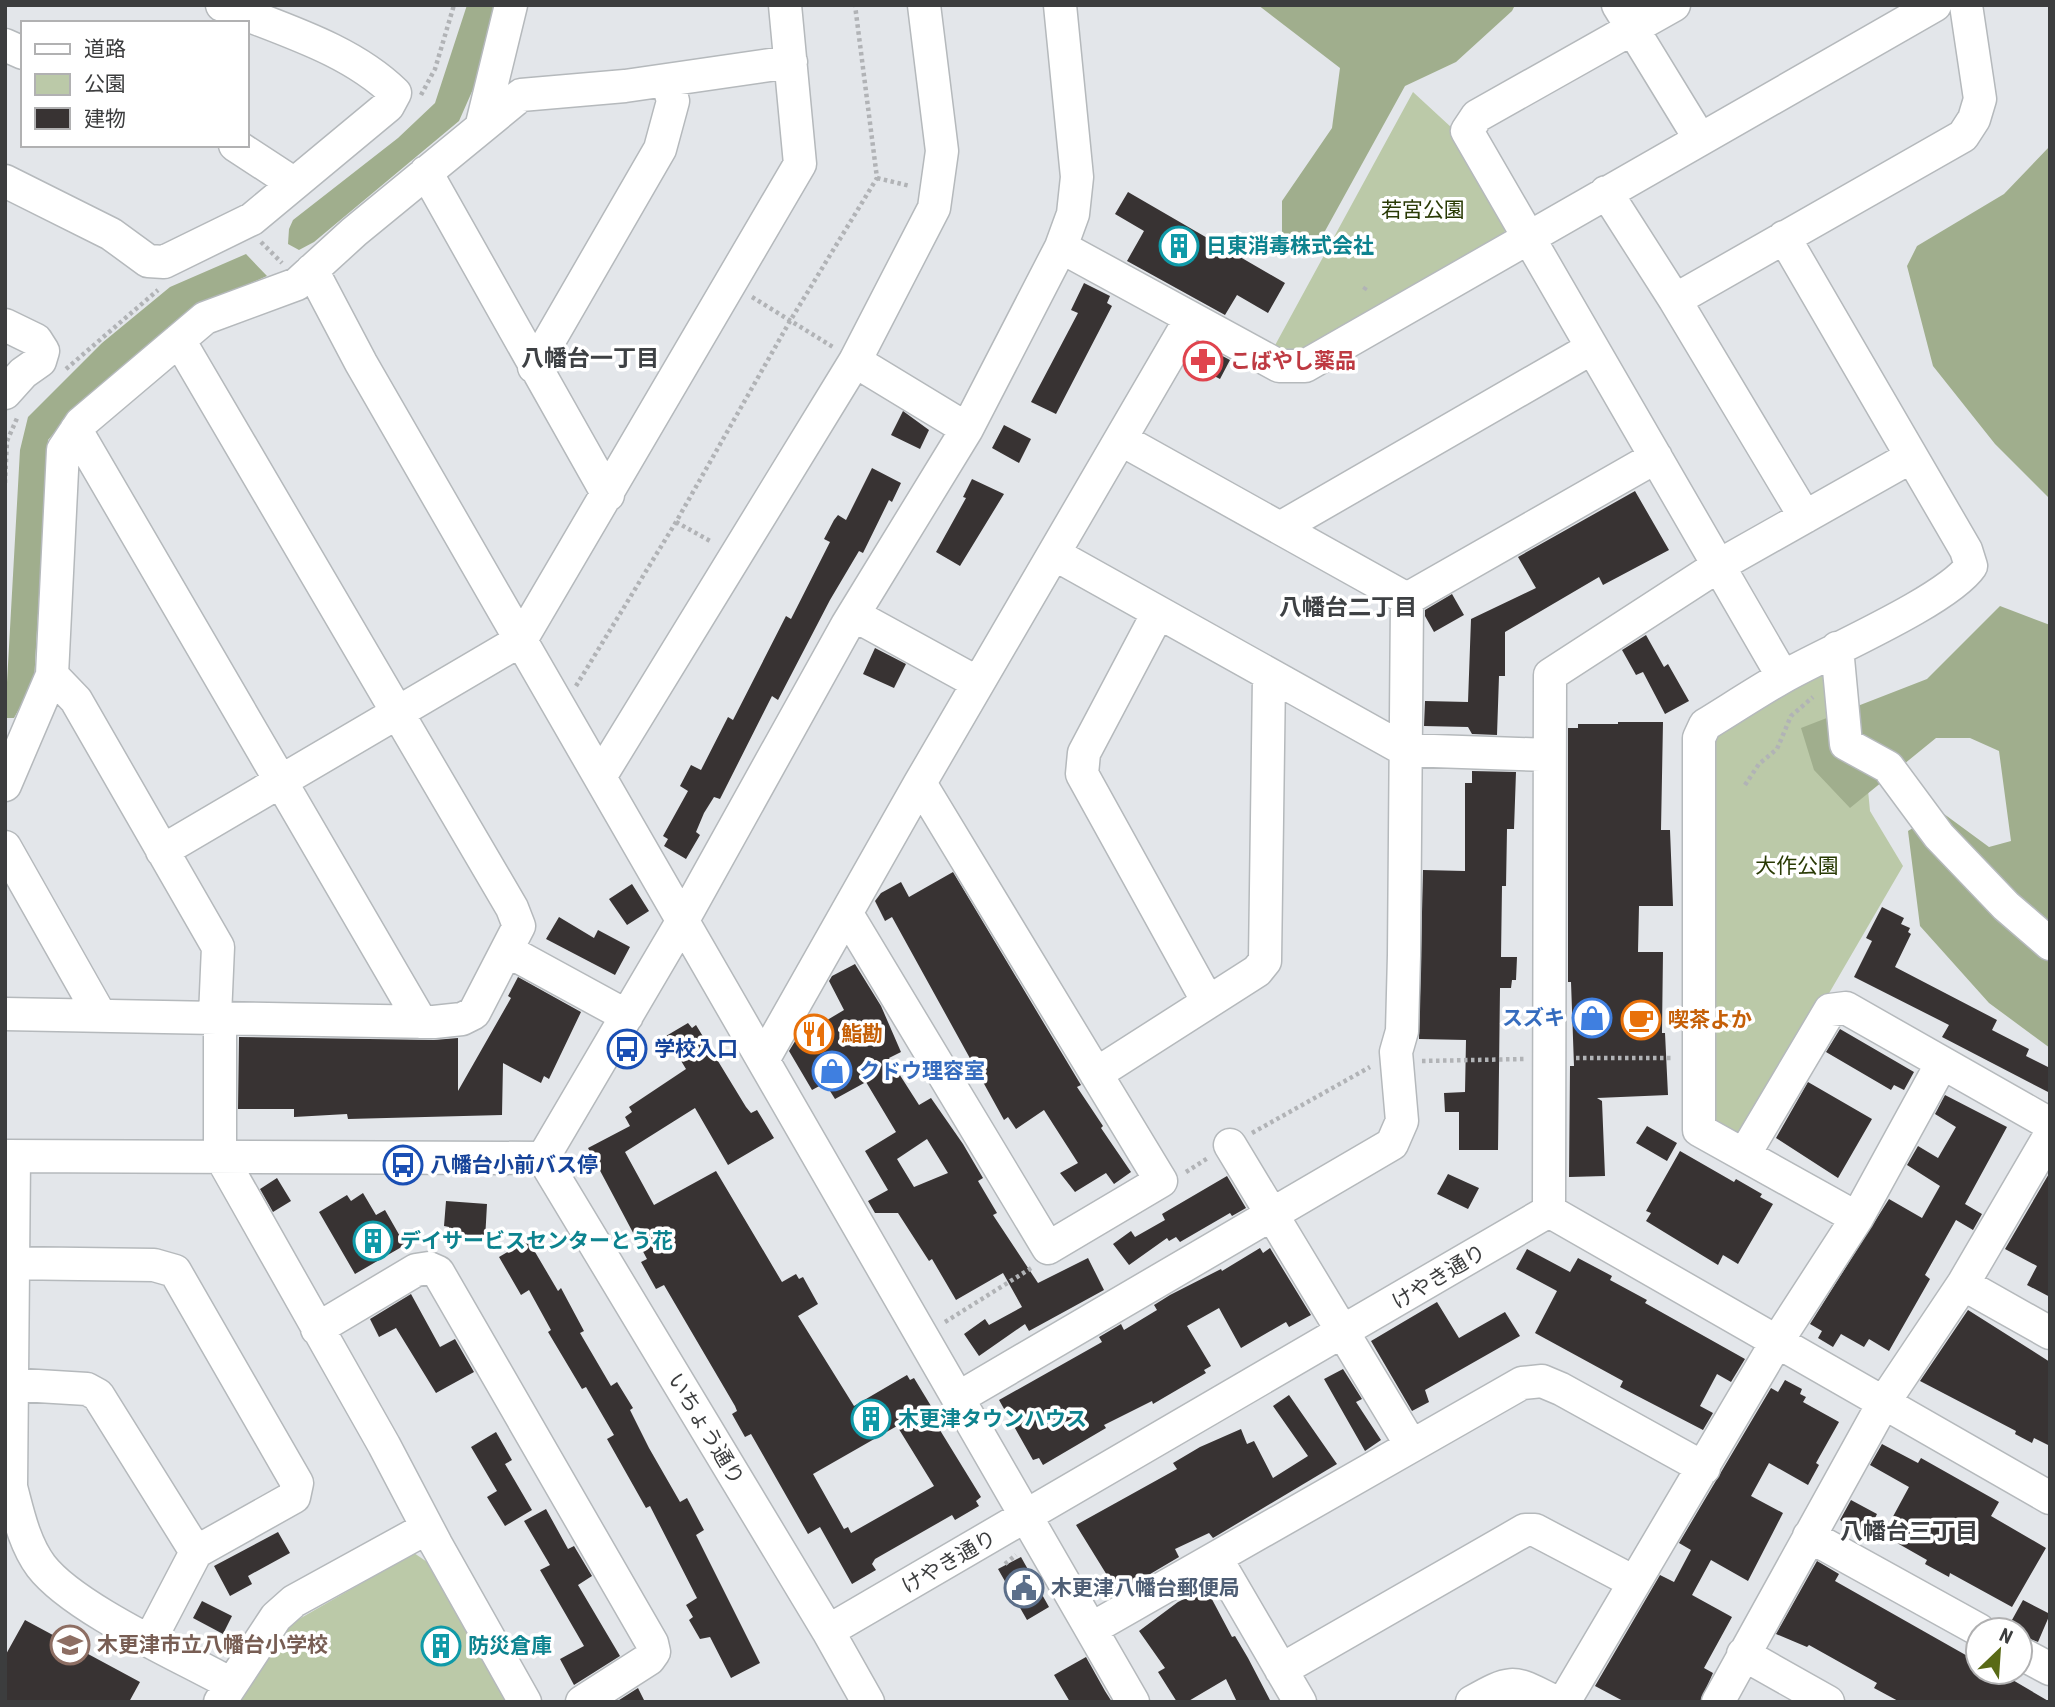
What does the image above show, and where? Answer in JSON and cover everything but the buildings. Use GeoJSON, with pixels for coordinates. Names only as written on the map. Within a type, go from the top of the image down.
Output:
{"type":"FeatureCollection","features":[{"type":"Feature","properties":{"kind":"street"},"geometry":{"type":"LineString","coordinates":[[5,181],[111,234],[148,261],[164,262],[243,223],[388,106],[395,93],[380,78],[348,57],[222,5]]}},
{"type":"Feature","properties":{"kind":"street"},"geometry":{"type":"LineString","coordinates":[[482,124],[511,5]]}},
{"type":"Feature","properties":{"kind":"street"},"geometry":{"type":"LineString","coordinates":[[162,851],[521,640],[800,164],[785,5]]}},
{"type":"Feature","properties":{"kind":"street"},"geometry":{"type":"LineString","coordinates":[[600,778],[855,361],[934,208],[942,151],[924,5]]}},
{"type":"Feature","properties":{"kind":"street"},"geometry":{"type":"LineString","coordinates":[[427,1528],[294,1601],[276,1617],[226,1693],[150,1640],[78,1600],[41,1566],[24,1534],[10,1487],[10,1156],[543,1158],[682,920],[854,615],[967,429],[1061,247],[1073,214],[1077,177],[1060,5]]}},
{"type":"Feature","properties":{"kind":"street"},"geometry":{"type":"LineString","coordinates":[[1674,5],[1625,17],[1477,116],[1467,131],[1783,677]]}},
{"type":"Feature","properties":{"kind":"street"},"geometry":{"type":"LineString","coordinates":[[1061,247],[1279,366],[1305,366],[1935,5]]}},
{"type":"Feature","properties":{"kind":"street"},"geometry":{"type":"LineString","coordinates":[[1675,300],[1963,136],[1974,119],[1980,99],[1966,5]]}},
{"type":"Feature","properties":{"kind":"street"},"geometry":{"type":"LineString","coordinates":[[1625,17],[1700,139]]}},
{"type":"Feature","properties":{"kind":"street"},"geometry":{"type":"LineString","coordinates":[[5,45],[21,52]]}},
{"type":"Feature","properties":{"kind":"street"},"geometry":{"type":"LineString","coordinates":[[5,785],[52,675],[64,450],[76,430],[205,318],[304,277],[482,124],[521,95],[667,80],[792,62]]}},
{"type":"Feature","properties":{"kind":"street"},"geometry":{"type":"LineString","coordinates":[[534,367],[660,149],[673,101],[667,80]]}},
{"type":"Feature","properties":{"kind":"street"},"geometry":{"type":"LineString","coordinates":[[238,147],[293,183]]}},
{"type":"Feature","properties":{"kind":"street"},"geometry":{"type":"LineString","coordinates":[[425,172],[608,495]]}},
{"type":"Feature","properties":{"kind":"street"},"geometry":{"type":"LineString","coordinates":[[1606,192],[1675,300],[1805,517]]}},
{"type":"Feature","properties":{"kind":"street"},"geometry":{"type":"LineString","coordinates":[[1784,237],[1966,550],[1971,566],[1963,578],[1930,598],[1783,677],[1705,725],[1699,738],[1699,1130],[1857,1218]]}},
{"type":"Feature","properties":{"kind":"street"},"geometry":{"type":"LineString","coordinates":[[304,277],[361,363],[763,1060],[925,1335],[958,1398],[1133,1702]]}},
{"type":"Feature","properties":{"kind":"street"},"geometry":{"type":"LineString","coordinates":[[763,1060],[920,783],[1056,555],[1191,318]]}},
{"type":"Feature","properties":{"kind":"street"},"geometry":{"type":"LineString","coordinates":[[5,325],[36,340],[43,351],[40,361],[23,373],[5,393]]}},
{"type":"Feature","properties":{"kind":"street"},"geometry":{"type":"LineString","coordinates":[[5,1014],[421,1021],[462,1019],[474,1013],[519,926],[512,908],[179,340]]}},
{"type":"Feature","properties":{"kind":"street"},"geometry":{"type":"LineString","coordinates":[[1280,528],[1592,348]]}},
{"type":"Feature","properties":{"kind":"street"},"geometry":{"type":"LineString","coordinates":[[855,361],[967,429]]}},
{"type":"Feature","properties":{"kind":"street"},"geometry":{"type":"LineString","coordinates":[[76,430],[421,1021]]}},
{"type":"Feature","properties":{"kind":"street"},"geometry":{"type":"LineString","coordinates":[[1122,440],[1407,599]]}},
{"type":"Feature","properties":{"kind":"street"},"geometry":{"type":"LineString","coordinates":[[1407,599],[1656,457]]}},
{"type":"Feature","properties":{"kind":"street"},"geometry":{"type":"LineString","coordinates":[[1911,457],[1718,566],[1549,675],[1549,755],[1562,1058],[1549,1211],[2050,1498]]}},
{"type":"Feature","properties":{"kind":"street"},"geometry":{"type":"LineString","coordinates":[[1056,555],[1269,677],[1405,750],[1549,755]]}},
{"type":"Feature","properties":{"kind":"street"},"geometry":{"type":"LineString","coordinates":[[958,1398],[1392,1144],[1402,1121],[1405,1061],[1402,1031],[1405,955],[1407,599]]}},
{"type":"Feature","properties":{"kind":"street"},"geometry":{"type":"LineString","coordinates":[[1158,613],[1084,753],[1082,774],[1208,1002]]}},
{"type":"Feature","properties":{"kind":"street"},"geometry":{"type":"LineString","coordinates":[[854,615],[978,684]]}},
{"type":"Feature","properties":{"kind":"street"},"geometry":{"type":"LineString","coordinates":[[1837,648],[1846,744],[1888,767],[1939,836],[2006,906],[2050,944]]}},
{"type":"Feature","properties":{"kind":"street"},"geometry":{"type":"LineString","coordinates":[[52,675],[76,701],[218,947],[219,1155],[384,1445],[427,1528],[525,1702]]}},
{"type":"Feature","properties":{"kind":"street"},"geometry":{"type":"LineString","coordinates":[[1096,1074],[1257,971],[1265,961],[1269,677]]}},
{"type":"Feature","properties":{"kind":"street"},"geometry":{"type":"LineString","coordinates":[[847,914],[1048,1248],[1161,1181],[920,783]]}},
{"type":"Feature","properties":{"kind":"street"},"geometry":{"type":"LineString","coordinates":[[5,847],[100,1015]]}},
{"type":"Feature","properties":{"kind":"street"},"geometry":{"type":"LineString","coordinates":[[508,951],[627,1016]]}},
{"type":"Feature","properties":{"kind":"street"},"geometry":{"type":"LineString","coordinates":[[1744,1155],[1830,1010],[1846,1008],[2050,1124]]}},
{"type":"Feature","properties":{"kind":"street"},"geometry":{"type":"LineString","coordinates":[[1564,1702],[1632,1581],[1704,1468],[1776,1343],[1857,1218],[1942,1063]]}},
{"type":"Feature","properties":{"kind":"street"},"geometry":{"type":"LineString","coordinates":[[1718,1702],[1884,1402],[1963,1284],[2050,1135]]}},
{"type":"Feature","properties":{"kind":"street"},"geometry":{"type":"LineString","coordinates":[[1230,1145],[1411,1445]]}},
{"type":"Feature","properties":{"kind":"street","name":"いちょう通り"},"geometry":{"type":"LineString","coordinates":[[543,1158],[828,1631],[867,1702]]}},
{"type":"Feature","properties":{"kind":"street","name":"けやき通り"},"geometry":{"type":"LineString","coordinates":[[828,1631],[1549,1211]]}},
{"type":"Feature","properties":{"kind":"street"},"geometry":{"type":"LineString","coordinates":[[9,1263],[153,1265],[175,1271],[297,1483],[294,1497],[196,1552],[150,1640]]}},
{"type":"Feature","properties":{"kind":"street"},"geometry":{"type":"LineString","coordinates":[[317,1329],[416,1270],[429,1268],[438,1272],[652,1643],[654,1652],[649,1659],[582,1702]]}},
{"type":"Feature","properties":{"kind":"street"},"geometry":{"type":"LineString","coordinates":[[1963,1284],[2050,1334]]}},
{"type":"Feature","properties":{"kind":"street"},"geometry":{"type":"LineString","coordinates":[[1091,1629],[1522,1384],[1542,1381],[1704,1468]]}},
{"type":"Feature","properties":{"kind":"street"},"geometry":{"type":"LineString","coordinates":[[8,1384],[88,1389],[98,1395],[196,1552]]}},
{"type":"Feature","properties":{"kind":"street"},"geometry":{"type":"LineString","coordinates":[[1281,1670],[1525,1530],[1535,1530],[1632,1581]]}},
{"type":"Feature","properties":{"kind":"street"},"geometry":{"type":"LineString","coordinates":[[1809,1536],[1964,1622]]}},
{"type":"Feature","properties":{"kind":"street"},"geometry":{"type":"LineString","coordinates":[[1216,1558],[1300,1702]]}},
{"type":"Feature","properties":{"kind":"street"},"geometry":{"type":"LineString","coordinates":[[1743,1654],[1828,1702]]}},
{"type":"Feature","properties":{"kind":"street"},"geometry":{"type":"LineString","coordinates":[[2034,1660],[2050,1669]]}},
{"type":"Feature","properties":{"kind":"street"},"geometry":{"type":"LineString","coordinates":[[1472,1702],[1497,1688],[1514,1683],[1556,1702]]}},
{"type":"Feature","properties":{"kind":"path"},"geometry":{"type":"LineString","coordinates":[[561,710],[677,522],[790,321],[877,178],[855,5]]}},
{"type":"Feature","properties":{"kind":"path"},"geometry":{"type":"LineString","coordinates":[[243,223],[286,267],[304,277]]}},
{"type":"Feature","properties":{"kind":"path"},"geometry":{"type":"LineString","coordinates":[[730,284],[855,361]]}},
{"type":"Feature","properties":{"kind":"path"},"geometry":{"type":"LineString","coordinates":[[677,522],[737,555]]}},
{"type":"Feature","properties":{"kind":"path"},"geometry":{"type":"LineString","coordinates":[[1745,785],[1759,764],[1777,749],[1791,716],[1821,689]]}},
{"type":"Feature","properties":{"kind":"path"},"geometry":{"type":"LineString","coordinates":[[1405,1061],[1699,1058]]}},
{"type":"Feature","properties":{"kind":"green space"},"geometry":{"type":"Polygon","coordinates":[[[467,5],[495,5],[474,87],[459,121],[314,242],[299,250],[288,244],[293,220],[398,138],[435,103],[467,5]]]}},
{"type":"Feature","properties":{"kind":"green space"},"geometry":{"type":"Polygon","coordinates":[[[1258,5],[1515,5],[1512,11],[1456,62],[1405,86],[1314,251],[1282,248],[1282,201],[1332,128],[1340,68],[1258,5]]]}},
{"type":"Feature","properties":{"kind":"green space","name":"若宮公園"},"geometry":{"type":"Polygon","coordinates":[[[1413,92],[1452,128],[1507,227],[1500,241],[1302,354],[1273,349],[1413,92]]]}},
{"type":"Feature","properties":{"kind":"green space"},"geometry":{"type":"Polygon","coordinates":[[[2050,146],[2050,499],[1995,444],[1933,366],[1907,266],[1917,246],[2004,194],[2050,146]]]}},
{"type":"Feature","properties":{"kind":"green space"},"geometry":{"type":"Polygon","coordinates":[[[246,254],[267,276],[188,311],[71,413],[48,440],[34,682],[14,718],[5,718],[20,450],[28,417],[102,343],[170,287],[246,254]]]}},
{"type":"Feature","properties":{"kind":"green space"},"geometry":{"type":"Polygon","coordinates":[[[2000,606],[2050,625],[2050,1048],[1989,1003],[1920,926],[1908,831],[1940,811],[1989,847],[2011,841],[1999,751],[1970,738],[1936,738],[1850,808],[1814,770],[1801,728],[1927,679],[2000,606]]]}},
{"type":"Feature","properties":{"kind":"green space","name":"大作公園"},"geometry":{"type":"Polygon","coordinates":[[[1824,664],[1832,672],[1823,745],[1868,790],[1870,811],[1903,866],[1749,1131],[1730,1135],[1715,1129],[1703,740],[1824,664]]]}},
{"type":"Feature","properties":{"kind":"green space"},"geometry":{"type":"Polygon","coordinates":[[[414,1553],[430,1564],[509,1702],[238,1702],[280,1630],[414,1553]]]}},
{"type":"Feature","properties":{"kind":"place","name":"日東消毒株式会社"},"geometry":{"type":"Point","coordinates":[1179,246]}},
{"type":"Feature","properties":{"kind":"place","name":"こばやし薬品"},"geometry":{"type":"Point","coordinates":[1203,361]}},
{"type":"Feature","properties":{"kind":"place","name":"スズキ"},"geometry":{"type":"Point","coordinates":[1592,1018]}},
{"type":"Feature","properties":{"kind":"place","name":"喫茶よか"},"geometry":{"type":"Point","coordinates":[1641,1020]}},
{"type":"Feature","properties":{"kind":"place","name":"鮨勘"},"geometry":{"type":"Point","coordinates":[814,1034]}},
{"type":"Feature","properties":{"kind":"place","name":"学校入口"},"geometry":{"type":"Point","coordinates":[627,1049]}},
{"type":"Feature","properties":{"kind":"place","name":"クドウ理容室"},"geometry":{"type":"Point","coordinates":[832,1071]}},
{"type":"Feature","properties":{"kind":"place","name":"八幡台小前バス停"},"geometry":{"type":"Point","coordinates":[403,1165]}},
{"type":"Feature","properties":{"kind":"place","name":"デイサービスセンターとう花"},"geometry":{"type":"Point","coordinates":[373,1241]}},
{"type":"Feature","properties":{"kind":"place","name":"木更津タウンハウス"},"geometry":{"type":"Point","coordinates":[871,1419]}},
{"type":"Feature","properties":{"kind":"place","name":"木更津八幡台郵便局"},"geometry":{"type":"Point","coordinates":[1024,1588]}},
{"type":"Feature","properties":{"kind":"place","name":"木更津市立八幡台小学校"},"geometry":{"type":"Point","coordinates":[70,1645]}},
{"type":"Feature","properties":{"kind":"place","name":"防災倉庫"},"geometry":{"type":"Point","coordinates":[441,1646]}},
{"type":"Feature","properties":{"kind":"district","name":"八幡台一丁目"},"geometry":{"type":"Point","coordinates":[590,358]}},
{"type":"Feature","properties":{"kind":"district","name":"八幡台二丁目"},"geometry":{"type":"Point","coordinates":[1348,607]}},
{"type":"Feature","properties":{"kind":"district","name":"八幡台三丁目"},"geometry":{"type":"Point","coordinates":[1909,1531]}}]}
